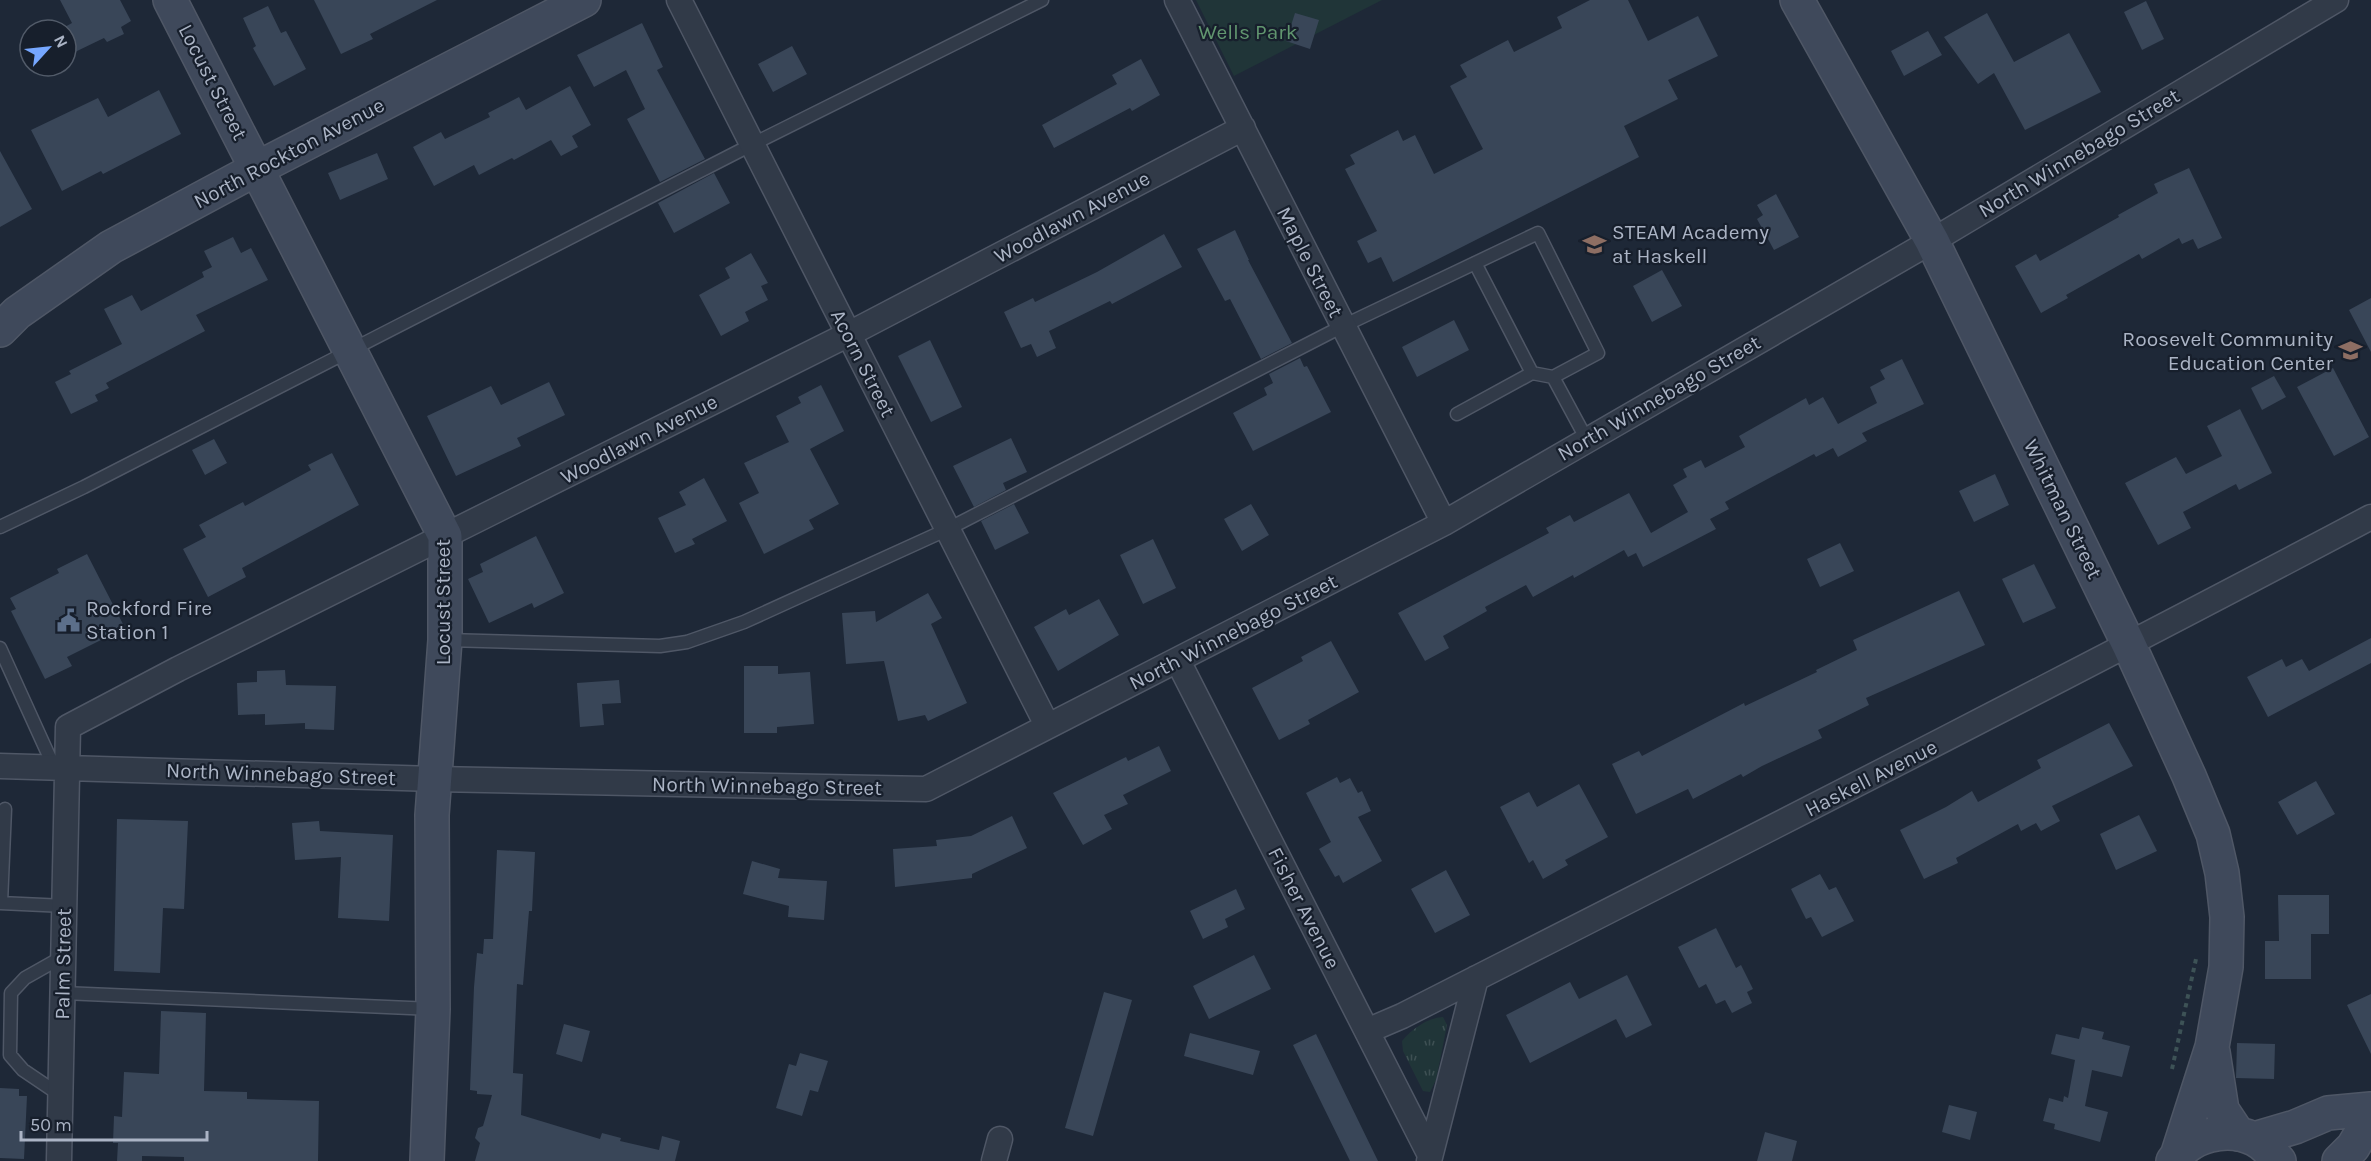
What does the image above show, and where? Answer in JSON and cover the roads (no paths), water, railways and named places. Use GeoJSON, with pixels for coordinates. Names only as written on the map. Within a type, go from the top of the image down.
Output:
{"type":"FeatureCollection","features":[{"type":"Feature","properties":{"kind":"main road","name":"Locust Street"},"geometry":{"type":"LineString","coordinates":[[170,0],[446,536],[445,640],[432,815],[433,1009],[427,1161]]}},
{"type":"Feature","properties":{"kind":"main road","name":"North Rockton Avenue"},"geometry":{"type":"LineString","coordinates":[[6,319],[111,247],[258,168],[584,0]]}},
{"type":"Feature","properties":{"kind":"main road","name":"Whitman Street"},"geometry":{"type":"LineString","coordinates":[[1797,0],[1932,241],[2129,645],[2213,834],[2222,873],[2227,917],[2226,967],[2212,1047],[2175,1158]]}},
{"type":"Feature","properties":{"kind":"main road","name":"Whitman Street"},"geometry":{"type":"LineString","coordinates":[[2212,1047],[2222,1110],[2246,1137],[2268,1149],[2279,1161]]}},
{"type":"Feature","properties":{"kind":"main road"},"geometry":{"type":"LineString","coordinates":[[2175,1158],[2190,1144],[2221,1133],[2246,1137],[2295,1127],[2328,1113],[2371,1109]]}},
{"type":"Feature","properties":{"kind":"main road"},"geometry":{"type":"LineString","coordinates":[[2339,1161],[2353,1147],[2371,1117]]}},
{"type":"Feature","properties":{"kind":"street","name":"Acorn Street"},"geometry":{"type":"LineString","coordinates":[[680,0],[751,145],[1047,726]]}},
{"type":"Feature","properties":{"kind":"street","name":"Maple Street"},"geometry":{"type":"LineString","coordinates":[[1177,0],[1444,523]]}},
{"type":"Feature","properties":{"kind":"street","name":"North Winnebago Street"},"geometry":{"type":"LineString","coordinates":[[0,766],[435,779],[926,789],[1444,523],[1932,241],[2336,0]]}},
{"type":"Feature","properties":{"kind":"street","name":"Woodlawn Avenue"},"geometry":{"type":"LineString","coordinates":[[61,767],[68,728],[178,669],[849,334],[1243,128]]}},
{"type":"Feature","properties":{"kind":"street","name":"Haskell Avenue"},"geometry":{"type":"LineString","coordinates":[[1367,1031],[1703,864],[2129,645],[2371,517]]}},
{"type":"Feature","properties":{"kind":"street","name":"Fisher Avenue"},"geometry":{"type":"LineString","coordinates":[[1178,661],[1430,1158]]}},
{"type":"Feature","properties":{"kind":"street","name":"Palm Street"},"geometry":{"type":"LineString","coordinates":[[59,1161],[65,906],[61,767]]}},
{"type":"Feature","properties":{"kind":"street","name":"Fisher Avenue"},"geometry":{"type":"LineString","coordinates":[[1430,1158],[1476,978]]}},
{"type":"Feature","properties":{"kind":"lane"},"geometry":{"type":"LineString","coordinates":[[0,527],[94,482],[751,145],[1042,0]]}},
{"type":"Feature","properties":{"kind":"lane"},"geometry":{"type":"LineString","coordinates":[[445,640],[660,646],[687,642],[744,622],[946,530],[1343,326],[1538,233],[1598,353],[1553,377],[1532,373],[1457,414]]}},
{"type":"Feature","properties":{"kind":"lane"},"geometry":{"type":"LineString","coordinates":[[1475,263],[1532,373]]}},
{"type":"Feature","properties":{"kind":"lane"},"geometry":{"type":"LineString","coordinates":[[1553,377],[1587,440]]}},
{"type":"Feature","properties":{"kind":"lane"},"geometry":{"type":"LineString","coordinates":[[0,648],[61,767]]}},
{"type":"Feature","properties":{"kind":"lane"},"geometry":{"type":"LineString","coordinates":[[4,809],[0,903],[65,906]]}},
{"type":"Feature","properties":{"kind":"lane"},"geometry":{"type":"LineString","coordinates":[[60,1095],[23,1070],[10,1055],[11,993],[25,978],[64,956]]}},
{"type":"Feature","properties":{"kind":"lane"},"geometry":{"type":"LineString","coordinates":[[63,993],[433,1009]]}},
{"type":"Feature","properties":{"kind":"place","name":"STEAM Academy at Haskell"},"geometry":{"type":"Point","coordinates":[1594,244]}},
{"type":"Feature","properties":{"kind":"place","name":"Roosevelt Community Education Center"},"geometry":{"type":"Point","coordinates":[2351,351]}},
{"type":"Feature","properties":{"kind":"place","name":"Rockford Fire Station 1"},"geometry":{"type":"Point","coordinates":[68,620]}},
{"type":"Feature","properties":{"kind":"park label","name":"Wells Park"},"geometry":{"type":"Point","coordinates":[1248,32]}}]}
